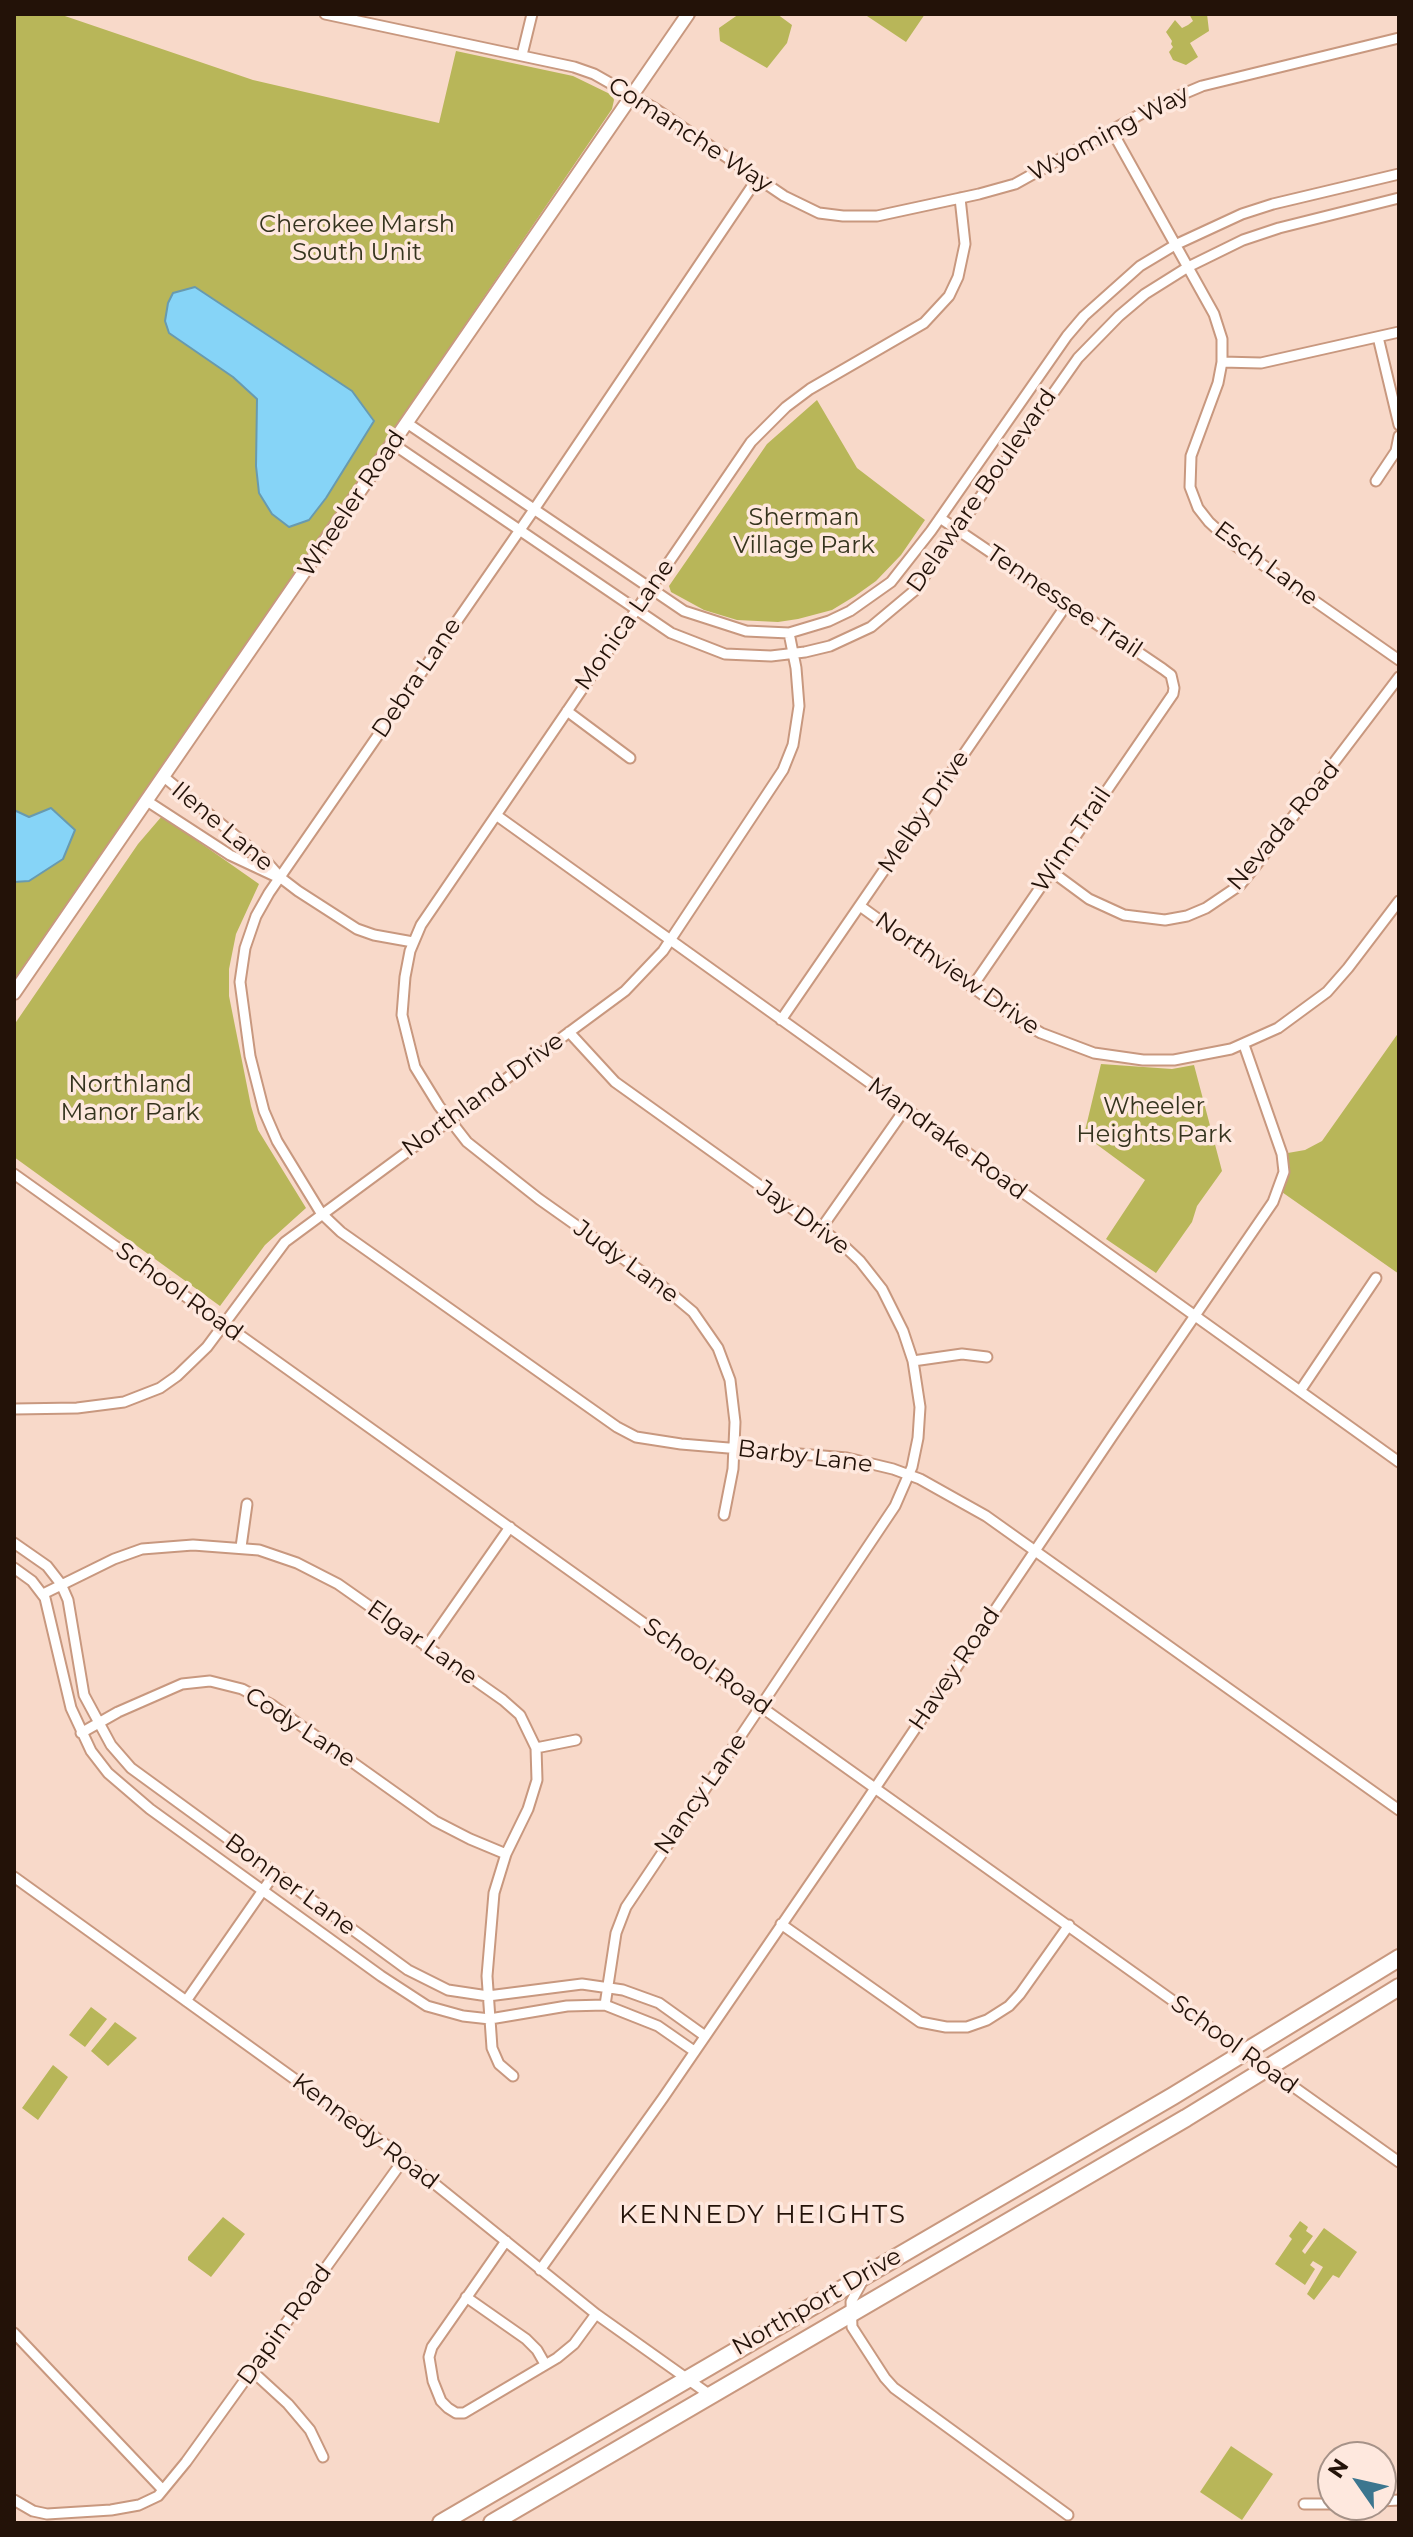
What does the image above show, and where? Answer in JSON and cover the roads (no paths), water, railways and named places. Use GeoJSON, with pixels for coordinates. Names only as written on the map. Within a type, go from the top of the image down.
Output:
{"type":"FeatureCollection","features":[{"type":"Feature","properties":{"kind":"main road","name":"Northport Drive"},"geometry":{"type":"LineString","coordinates":[[441,2523],[1245,2053],[1399,1958]]}},
{"type":"Feature","properties":{"kind":"main road","name":"Northport Drive"},"geometry":{"type":"LineString","coordinates":[[492,2523],[1267,2070],[1399,1987]]}},
{"type":"Feature","properties":{"kind":"street","name":"Comanche Way"},"geometry":{"type":"LineString","coordinates":[[325,14],[522,55],[594,74],[809,209],[843,216],[877,216],[960,198]]}},
{"type":"Feature","properties":{"kind":"street"},"geometry":{"type":"LineString","coordinates":[[522,55],[532,14]]}},
{"type":"Feature","properties":{"kind":"street","name":"Wheeler Road"},"geometry":{"type":"LineString","coordinates":[[14,993],[688,14]]}},
{"type":"Feature","properties":{"kind":"street","name":"Wyoming Way"},"geometry":{"type":"LineString","coordinates":[[960,198],[1015,184],[1157,105],[1202,86],[1399,38]]}},
{"type":"Feature","properties":{"kind":"street","name":"Esch Lane"},"geometry":{"type":"LineString","coordinates":[[1112,131],[1214,314],[1222,339],[1222,362],[1215,393],[1191,456],[1190,487],[1198,508],[1233,544],[1399,660]]}},
{"type":"Feature","properties":{"kind":"street","name":"Delaware Boulevard"},"geometry":{"type":"LineString","coordinates":[[407,423],[684,611],[746,631],[789,633],[829,621],[878,592],[901,571],[1067,336],[1128,276],[1175,245],[1252,210],[1399,174]]}},
{"type":"Feature","properties":{"kind":"street","name":"Debra Lane"},"geometry":{"type":"LineString","coordinates":[[321,1213],[277,1141],[264,1111],[250,1056],[241,994],[240,982],[248,936],[269,893],[533,511],[757,179]]}},
{"type":"Feature","properties":{"kind":"street","name":"Monica Lane"},"geometry":{"type":"LineString","coordinates":[[448,1119],[415,1067],[405,1030],[402,1003],[413,942],[421,925],[759,432],[810,389],[924,323],[943,304],[958,277],[964,254],[960,198]]}},
{"type":"Feature","properties":{"kind":"street","name":"Delaware Boulevard"},"geometry":{"type":"LineString","coordinates":[[393,444],[671,633],[725,654],[749,656],[794,654],[830,646],[889,614],[914,591],[1078,358],[1097,336],[1145,294],[1188,267],[1243,240],[1399,198]]}},
{"type":"Feature","properties":{"kind":"street"},"geometry":{"type":"LineString","coordinates":[[1222,362],[1261,363],[1399,332]]}},
{"type":"Feature","properties":{"kind":"street"},"geometry":{"type":"LineString","coordinates":[[1378,337],[1399,425]]}},
{"type":"Feature","properties":{"kind":"street"},"geometry":{"type":"LineString","coordinates":[[1376,481],[1396,451],[1399,436]]}},
{"type":"Feature","properties":{"kind":"street","name":"Tennessee Trail"},"geometry":{"type":"LineString","coordinates":[[940,518],[1171,675],[1173,694]]}},
{"type":"Feature","properties":{"kind":"street","name":"Melby Drive"},"geometry":{"type":"LineString","coordinates":[[781,1020],[1067,604]]}},
{"type":"Feature","properties":{"kind":"street","name":"Northland Drive"},"geometry":{"type":"LineString","coordinates":[[14,1409],[77,1408],[124,1402],[147,1394],[177,1376],[207,1347],[285,1242],[625,991],[670,941],[783,770],[793,745],[798,719],[799,691],[789,633]]}},
{"type":"Feature","properties":{"kind":"street","name":"Nevada Road"},"geometry":{"type":"LineString","coordinates":[[1051,871],[1089,899],[1124,915],[1165,920],[1206,908],[1240,885],[1399,677]]}},
{"type":"Feature","properties":{"kind":"street","name":"Winn Trail"},"geometry":{"type":"LineString","coordinates":[[972,987],[1173,694]]}},
{"type":"Feature","properties":{"kind":"street"},"geometry":{"type":"LineString","coordinates":[[567,711],[630,758]]}},
{"type":"Feature","properties":{"kind":"street","name":"Ilene Lane"},"geometry":{"type":"LineString","coordinates":[[164,777],[266,861],[281,878]]}},
{"type":"Feature","properties":{"kind":"street","name":"Ilene Lane"},"geometry":{"type":"LineString","coordinates":[[147,801],[230,855],[281,878],[357,929],[413,942]]}},
{"type":"Feature","properties":{"kind":"street","name":"Mandrake Road"},"geometry":{"type":"LineString","coordinates":[[496,815],[1399,1462]]}},
{"type":"Feature","properties":{"kind":"street","name":"Northview Drive"},"geometry":{"type":"LineString","coordinates":[[860,906],[1028,1026],[1094,1053],[1122,1059],[1174,1060],[1244,1045],[1278,1028],[1327,992],[1399,901]]}},
{"type":"Feature","properties":{"kind":"street","name":"Jay Drive"},"geometry":{"type":"LineString","coordinates":[[569,1032],[615,1082],[860,1261],[882,1289],[903,1331],[913,1361],[920,1407],[918,1438],[908,1475]]}},
{"type":"Feature","properties":{"kind":"street","name":"Havey Road"},"geometry":{"type":"LineString","coordinates":[[540,2270],[876,1787],[1273,1202],[1284,1172],[1280,1144],[1244,1045]]}},
{"type":"Feature","properties":{"kind":"street"},"geometry":{"type":"LineString","coordinates":[[820,1230],[905,1109]]}},
{"type":"Feature","properties":{"kind":"street","name":"Judy Lane"},"geometry":{"type":"LineString","coordinates":[[448,1119],[477,1153],[662,1286],[693,1312],[718,1348],[730,1380],[735,1422],[734,1448],[724,1515]]}},
{"type":"Feature","properties":{"kind":"street","name":"School Road"},"geometry":{"type":"LineString","coordinates":[[14,1174],[1399,2162]]}},
{"type":"Feature","properties":{"kind":"street","name":"Barby Lane"},"geometry":{"type":"LineString","coordinates":[[321,1213],[356,1244],[617,1427],[636,1437],[847,1458],[908,1475],[975,1509],[1399,1810]]}},
{"type":"Feature","properties":{"kind":"street"},"geometry":{"type":"LineString","coordinates":[[1300,1391],[1376,1278]]}},
{"type":"Feature","properties":{"kind":"street"},"geometry":{"type":"LineString","coordinates":[[913,1361],[962,1354],[987,1357]]}},
{"type":"Feature","properties":{"kind":"street","name":"Nancy Lane"},"geometry":{"type":"LineString","coordinates":[[605,2005],[616,1933],[631,1897],[895,1506],[908,1475]]}},
{"type":"Feature","properties":{"kind":"street"},"geometry":{"type":"LineString","coordinates":[[241,1547],[247,1504]]}},
{"type":"Feature","properties":{"kind":"street"},"geometry":{"type":"LineString","coordinates":[[426,1647],[510,1527]]}},
{"type":"Feature","properties":{"kind":"street","name":"Bonner Lane"},"geometry":{"type":"LineString","coordinates":[[14,1543],[47,1566],[61,1584],[68,1600],[84,1695],[111,1745],[137,1773],[408,1970],[448,1990],[488,1996],[582,1984],[607,1986],[647,1997],[705,2036]]}},
{"type":"Feature","properties":{"kind":"street","name":"Elgar Lane"},"geometry":{"type":"LineString","coordinates":[[43,1594],[114,1559],[142,1549],[193,1545],[259,1550],[323,1575],[520,1715],[536,1748],[537,1780],[528,1809],[506,1854],[494,1893],[487,1976],[492,2048],[496,2060],[513,2076]]}},
{"type":"Feature","properties":{"kind":"street"},"geometry":{"type":"LineString","coordinates":[[14,1568],[43,1594]]}},
{"type":"Feature","properties":{"kind":"street","name":"Bonner Lane"},"geometry":{"type":"LineString","coordinates":[[43,1594],[62,1679],[81,1733],[91,1751],[121,1787],[381,1976],[427,2006],[463,2016],[490,2019],[567,2006],[605,2005],[658,2026],[694,2051]]}},
{"type":"Feature","properties":{"kind":"street","name":"Cody Lane"},"geometry":{"type":"LineString","coordinates":[[81,1733],[182,1684],[210,1681],[242,1689],[272,1705],[435,1821],[506,1854]]}},
{"type":"Feature","properties":{"kind":"street"},"geometry":{"type":"LineString","coordinates":[[536,1748],[576,1740]]}},
{"type":"Feature","properties":{"kind":"street"},"geometry":{"type":"LineString","coordinates":[[186,2001],[275,1873]]}},
{"type":"Feature","properties":{"kind":"street","name":"Kennedy Road"},"geometry":{"type":"LineString","coordinates":[[14,1877],[404,2159],[596,2314],[710,2395]]}},
{"type":"Feature","properties":{"kind":"street"},"geometry":{"type":"LineString","coordinates":[[781,1924],[913,2017],[936,2026],[967,2027],[987,2020],[1009,2006],[1069,1925]]}},
{"type":"Feature","properties":{"kind":"street","name":"Dapin Road"},"geometry":{"type":"LineString","coordinates":[[163,2490],[404,2159]]}},
{"type":"Feature","properties":{"kind":"street"},"geometry":{"type":"LineString","coordinates":[[506,2241],[438,2337],[429,2357],[433,2381],[441,2401],[456,2413],[464,2413],[574,2344],[596,2314]]}},
{"type":"Feature","properties":{"kind":"street"},"geometry":{"type":"LineString","coordinates":[[866,2273],[851,2302],[852,2327],[894,2388],[1068,2515]]}},
{"type":"Feature","properties":{"kind":"street"},"geometry":{"type":"LineString","coordinates":[[466,2297],[526,2339],[545,2364]]}},
{"type":"Feature","properties":{"kind":"street"},"geometry":{"type":"LineString","coordinates":[[14,2333],[163,2490],[145,2503],[111,2510],[47,2514],[33,2511],[14,2500]]}},
{"type":"Feature","properties":{"kind":"street"},"geometry":{"type":"LineString","coordinates":[[252,2371],[288,2404],[310,2430],[323,2457]]}},
{"type":"Feature","properties":{"kind":"street"},"geometry":{"type":"LineString","coordinates":[[1304,2504],[1317,2504]]}},
{"type":"Feature","properties":{"kind":"water"},"geometry":{"type":"Polygon","coordinates":[[[195,287],[352,391],[374,421],[309,520],[289,527],[272,514],[259,493],[256,466],[257,399],[233,377],[169,333],[165,321],[173,293],[195,287]]]}},
{"type":"Feature","properties":{"kind":"water"},"geometry":{"type":"Polygon","coordinates":[[[51,808],[75,830],[63,859],[29,881],[14,882],[14,810],[29,817],[51,808]]]}},
{"type":"Feature","properties":{"kind":"district","name":"KENNEDY HEIGHTS"},"geometry":{"type":"Point","coordinates":[763,2215]}},
{"type":"Feature","properties":{"kind":"park label","name":"Cherokee Marsh South Unit"},"geometry":{"type":"Point","coordinates":[357,239]}},
{"type":"Feature","properties":{"kind":"park label","name":"Sherman Village Park"},"geometry":{"type":"Point","coordinates":[804,532]}},
{"type":"Feature","properties":{"kind":"park label","name":"Northland Manor Park"},"geometry":{"type":"Point","coordinates":[130,1099]}},
{"type":"Feature","properties":{"kind":"park label","name":"Wheeler Heights Park"},"geometry":{"type":"Point","coordinates":[1154,1121]}}]}
